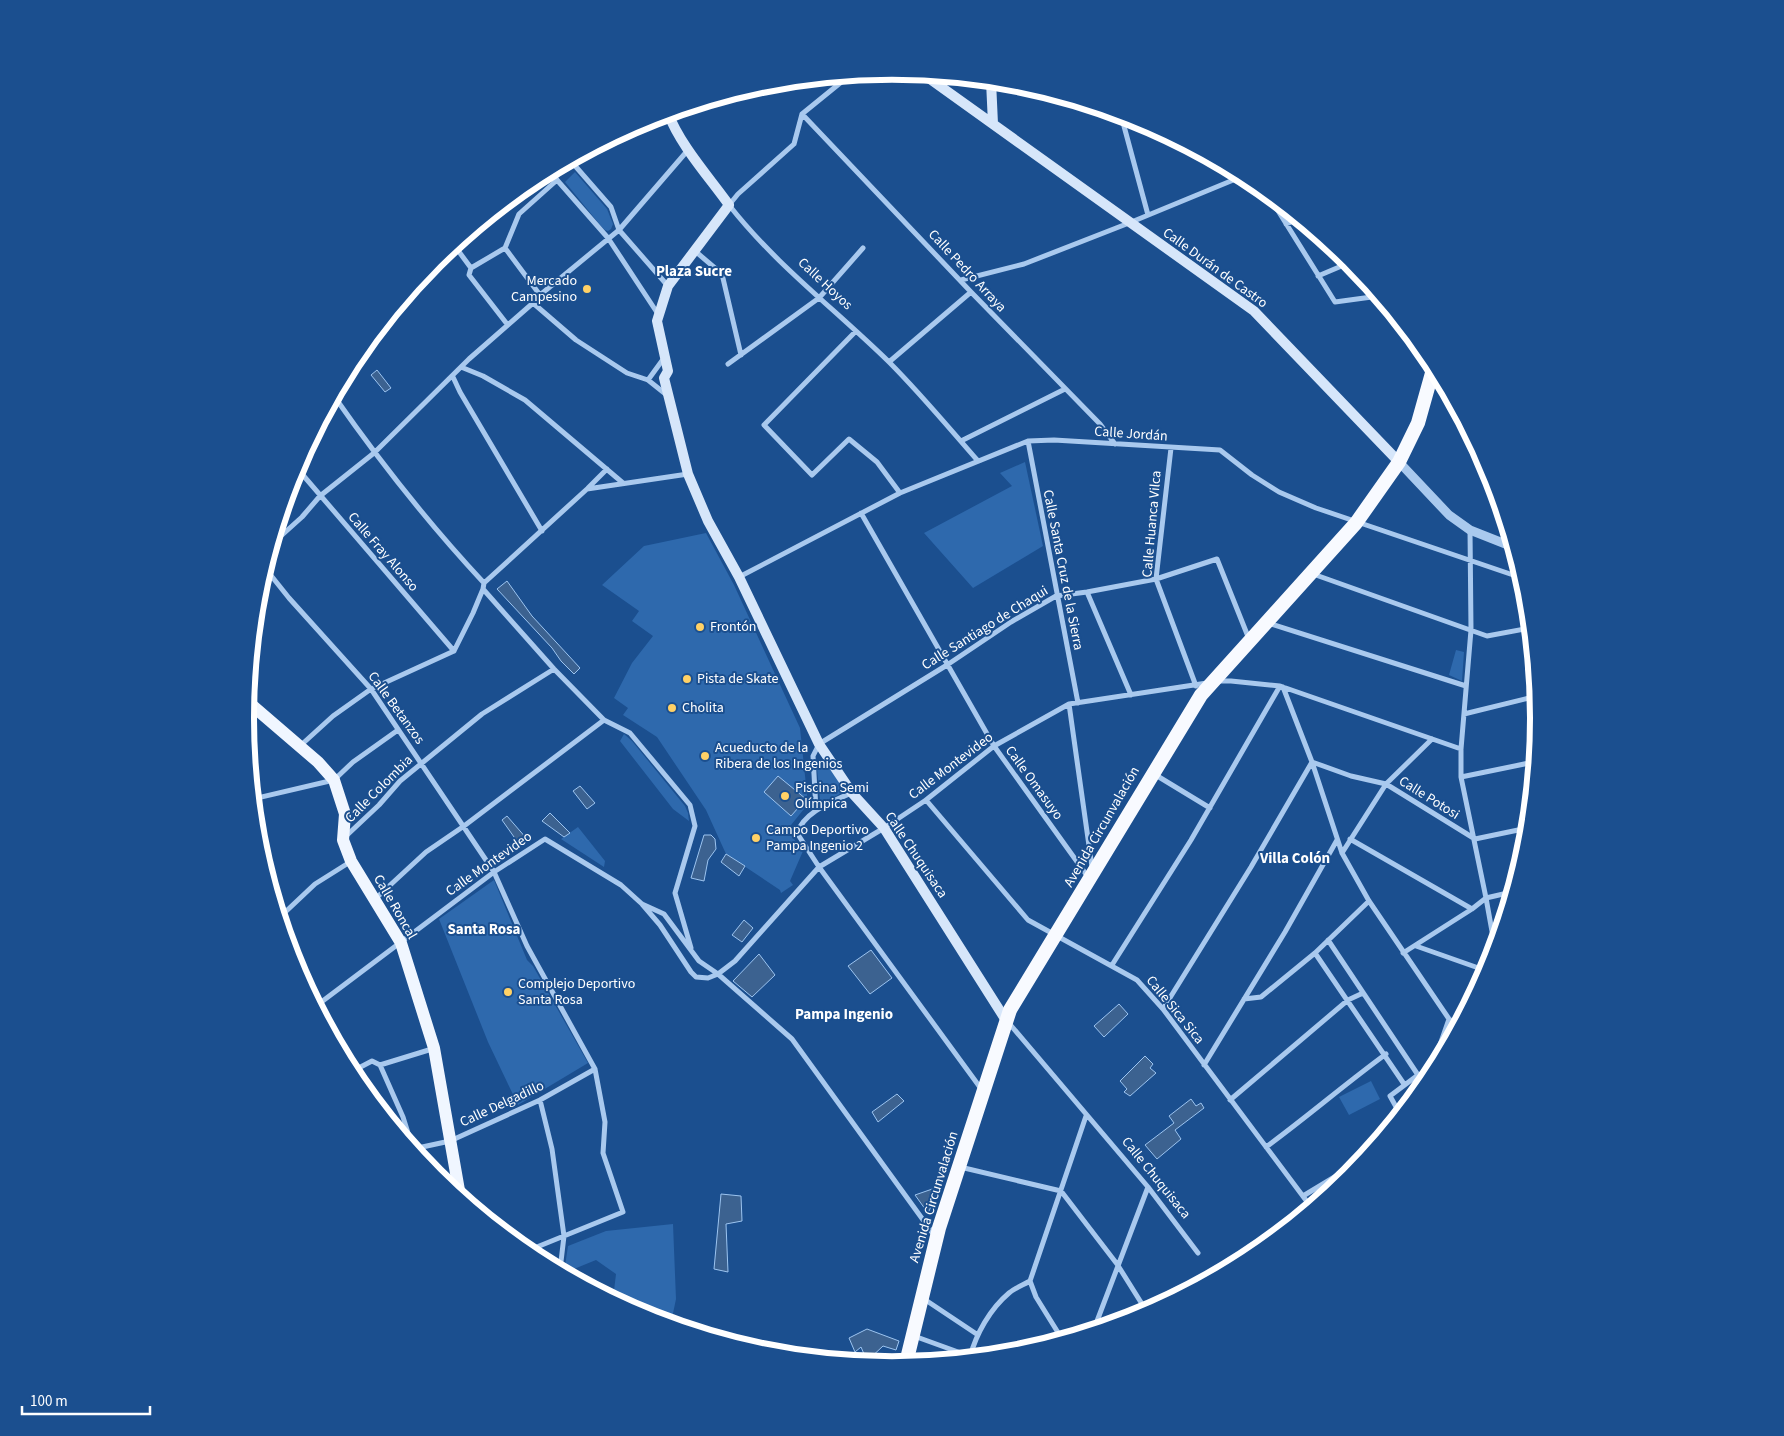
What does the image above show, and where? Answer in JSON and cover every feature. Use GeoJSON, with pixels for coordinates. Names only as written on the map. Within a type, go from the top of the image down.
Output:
{"type":"FeatureCollection","features":[{"type":"Feature","properties":{"kind":"highway","name":"Avenida Circunvalación"},"geometry":{"type":"LineString","coordinates":[[908,1356],[936,1238],[1008,1022],[1010,1010],[1201,695],[1356,523],[1399,462],[1418,422],[1431,377]]}},
{"type":"Feature","properties":{"kind":"main road","name":"Calle Durán de Castro"},"geometry":{"type":"LineString","coordinates":[[937,81],[1129,223],[1254,311],[1399,462]]}},
{"type":"Feature","properties":{"kind":"main road"},"geometry":{"type":"LineString","coordinates":[[991,88],[994,124]]}},
{"type":"Feature","properties":{"kind":"main road","name":"Calle Hoyos"},"geometry":{"type":"LineString","coordinates":[[671,120],[688,149],[729,205]]}},
{"type":"Feature","properties":{"kind":"main road"},"geometry":{"type":"LineString","coordinates":[[668,286],[729,205]]}},
{"type":"Feature","properties":{"kind":"main road","name":"Calle Chuquisaca"},"geometry":{"type":"LineString","coordinates":[[668,286],[657,321],[668,371],[664,378],[688,474],[708,522],[740,577],[819,744],[852,792],[884,828],[1008,1022]]}},
{"type":"Feature","properties":{"kind":"main road","name":"Calle Roncal"},"geometry":{"type":"LineString","coordinates":[[254,707],[318,762],[334,780],[345,814],[343,840],[351,861],[401,943],[434,1048],[458,1186]]}},
{"type":"Feature","properties":{"kind":"street"},"geometry":{"type":"LineString","coordinates":[[729,205],[738,194],[794,144],[802,114],[843,82]]}},
{"type":"Feature","properties":{"kind":"street","name":"Calle Pedro Arraya"},"geometry":{"type":"LineString","coordinates":[[802,114],[971,292],[1100,424],[1114,444]]}},
{"type":"Feature","properties":{"kind":"street"},"geometry":{"type":"LineString","coordinates":[[1123,124],[1148,215]]}},
{"type":"Feature","properties":{"kind":"street"},"geometry":{"type":"LineString","coordinates":[[281,536],[302,517],[320,496],[374,452],[507,324],[619,230],[688,149]]}},
{"type":"Feature","properties":{"kind":"street"},"geometry":{"type":"LineString","coordinates":[[574,165],[611,207],[619,230],[668,286]]}},
{"type":"Feature","properties":{"kind":"street","name":"Calle Chuquisaca"},"geometry":{"type":"LineString","coordinates":[[556,176],[608,238],[659,316]]}},
{"type":"Feature","properties":{"kind":"street"},"geometry":{"type":"LineString","coordinates":[[470,268],[505,248],[519,214],[558,180]]}},
{"type":"Feature","properties":{"kind":"street"},"geometry":{"type":"LineString","coordinates":[[960,280],[1024,264],[1234,180]]}},
{"type":"Feature","properties":{"kind":"street","name":"Calle Hoyos"},"geometry":{"type":"LineString","coordinates":[[729,205],[745,226],[819,298],[889,362],[978,461]]}},
{"type":"Feature","properties":{"kind":"street"},"geometry":{"type":"LineString","coordinates":[[1278,210],[1335,302],[1372,297]]}},
{"type":"Feature","properties":{"kind":"street"},"geometry":{"type":"LineString","coordinates":[[1286,224],[1292,222]]}},
{"type":"Feature","properties":{"kind":"street"},"geometry":{"type":"LineString","coordinates":[[505,248],[540,295]]}},
{"type":"Feature","properties":{"kind":"street"},"geometry":{"type":"LineString","coordinates":[[728,364],[819,298],[863,248]]}},
{"type":"Feature","properties":{"kind":"street"},"geometry":{"type":"LineString","coordinates":[[458,251],[470,268],[469,275],[507,324]]}},
{"type":"Feature","properties":{"kind":"street"},"geometry":{"type":"LineString","coordinates":[[695,251],[722,274],[741,355]]}},
{"type":"Feature","properties":{"kind":"street"},"geometry":{"type":"LineString","coordinates":[[1318,276],[1342,266]]}},
{"type":"Feature","properties":{"kind":"street"},"geometry":{"type":"LineString","coordinates":[[889,362],[971,292]]}},
{"type":"Feature","properties":{"kind":"street"},"geometry":{"type":"LineString","coordinates":[[533,303],[576,340],[627,373],[648,380],[669,396]]}},
{"type":"Feature","properties":{"kind":"street"},"geometry":{"type":"LineString","coordinates":[[856,331],[764,425],[812,475],[849,439],[876,462],[900,493]]}},
{"type":"Feature","properties":{"kind":"street"},"geometry":{"type":"LineString","coordinates":[[648,380],[665,357]]}},
{"type":"Feature","properties":{"kind":"street"},"geometry":{"type":"LineString","coordinates":[[461,367],[483,376],[526,400],[623,483]]}},
{"type":"Feature","properties":{"kind":"street"},"geometry":{"type":"LineString","coordinates":[[453,377],[464,400],[542,531]]}},
{"type":"Feature","properties":{"kind":"street"},"geometry":{"type":"LineString","coordinates":[[961,441],[1065,389]]}},
{"type":"Feature","properties":{"kind":"street"},"geometry":{"type":"LineString","coordinates":[[338,401],[374,452],[444,539],[554,669],[604,720],[630,733],[690,806],[695,826],[675,893],[691,950]]}},
{"type":"Feature","properties":{"kind":"street","name":"Calle Jordán"},"geometry":{"type":"LineString","coordinates":[[740,577],[900,493],[1028,441],[1054,440],[1220,450],[1252,475],[1279,492],[1356,523],[1513,575]]}},
{"type":"Feature","properties":{"kind":"street","name":"Calle Santa Cruz de la Sierra"},"geometry":{"type":"LineString","coordinates":[[1028,441],[1056,596],[1078,703]]}},
{"type":"Feature","properties":{"kind":"street","name":"Calle Huanca Vilca"},"geometry":{"type":"LineString","coordinates":[[1171,448],[1156,579],[1196,686]]}},
{"type":"Feature","properties":{"kind":"street","name":"Calle Durán de Castro"},"geometry":{"type":"LineString","coordinates":[[1399,462],[1449,515],[1470,530],[1505,543]]}},
{"type":"Feature","properties":{"kind":"street"},"geometry":{"type":"LineString","coordinates":[[300,746],[333,716],[371,689],[454,651],[484,586],[587,489],[606,468]]}},
{"type":"Feature","properties":{"kind":"street"},"geometry":{"type":"LineString","coordinates":[[587,489],[688,474]]}},
{"type":"Feature","properties":{"kind":"street","name":"Calle Fray Alonso"},"geometry":{"type":"LineString","coordinates":[[303,475],[454,651]]}},
{"type":"Feature","properties":{"kind":"street","name":"Calle Omasuyo"},"geometry":{"type":"LineString","coordinates":[[861,513],[994,746],[1092,877]]}},
{"type":"Feature","properties":{"kind":"street"},"geometry":{"type":"LineString","coordinates":[[1470,530],[1471,630],[1461,749],[1462,777],[1492,933]]}},
{"type":"Feature","properties":{"kind":"street","name":"Calle Santiago de Chaqui"},"geometry":{"type":"LineString","coordinates":[[819,744],[947,665],[1010,622],[1056,596],[1156,579],[1217,559],[1249,640]]}},
{"type":"Feature","properties":{"kind":"street"},"geometry":{"type":"LineString","coordinates":[[1310,574],[1487,636],[1524,629]]}},
{"type":"Feature","properties":{"kind":"street","name":"Calle Betanzos"},"geometry":{"type":"LineString","coordinates":[[271,575],[371,689],[464,826],[494,872],[527,946],[595,1069],[606,1122],[603,1153],[623,1212],[564,1236]]}},
{"type":"Feature","properties":{"kind":"street"},"geometry":{"type":"LineString","coordinates":[[1087,592],[1131,695]]}},
{"type":"Feature","properties":{"kind":"street"},"geometry":{"type":"LineString","coordinates":[[1266,622],[1466,686]]}},
{"type":"Feature","properties":{"kind":"street","name":"Calle Colombia"},"geometry":{"type":"LineString","coordinates":[[343,840],[380,805],[400,780],[482,714],[554,669]]}},
{"type":"Feature","properties":{"kind":"street","name":"Calle Montevideo"},"geometry":{"type":"LineString","coordinates":[[718,974],[735,961],[819,867],[926,800],[994,746],[1070,704],[1196,686],[1212,682],[1231,681],[1282,687],[1461,749]]}},
{"type":"Feature","properties":{"kind":"street"},"geometry":{"type":"LineString","coordinates":[[1282,687],[1312,762],[1342,853],[1369,901],[1403,953],[1453,1022]]}},
{"type":"Feature","properties":{"kind":"street"},"geometry":{"type":"LineString","coordinates":[[1112,965],[1191,840],[1282,687]]}},
{"type":"Feature","properties":{"kind":"street"},"geometry":{"type":"LineString","coordinates":[[1464,714],[1530,698]]}},
{"type":"Feature","properties":{"kind":"street"},"geometry":{"type":"LineString","coordinates":[[1070,704],[1092,877]]}},
{"type":"Feature","properties":{"kind":"street"},"geometry":{"type":"LineString","coordinates":[[374,900],[426,852],[464,826],[604,720]]}},
{"type":"Feature","properties":{"kind":"street"},"geometry":{"type":"LineString","coordinates":[[259,799],[334,780],[353,762],[398,730]]}},
{"type":"Feature","properties":{"kind":"street"},"geometry":{"type":"LineString","coordinates":[[1342,853],[1386,784],[1432,739]]}},
{"type":"Feature","properties":{"kind":"street"},"geometry":{"type":"LineString","coordinates":[[816,810],[813,756],[819,744]]}},
{"type":"Feature","properties":{"kind":"street"},"geometry":{"type":"LineString","coordinates":[[1163,1009],[1247,875],[1312,762]]}},
{"type":"Feature","properties":{"kind":"street","name":"Calle Potosi"},"geometry":{"type":"LineString","coordinates":[[1312,762],[1351,776],[1386,784],[1475,839]]}},
{"type":"Feature","properties":{"kind":"street"},"geometry":{"type":"LineString","coordinates":[[1462,777],[1529,763]]}},
{"type":"Feature","properties":{"kind":"street"},"geometry":{"type":"LineString","coordinates":[[1152,773],[1210,808]]}},
{"type":"Feature","properties":{"kind":"street"},"geometry":{"type":"LineString","coordinates":[[852,792],[816,810],[799,827],[796,833],[984,1092]]}},
{"type":"Feature","properties":{"kind":"street","name":"Calle Sica Sica"},"geometry":{"type":"LineString","coordinates":[[926,800],[1028,920],[1137,980],[1163,1009],[1308,1202]]}},
{"type":"Feature","properties":{"kind":"street"},"geometry":{"type":"LineString","coordinates":[[1475,839],[1520,830]]}},
{"type":"Feature","properties":{"kind":"street","name":"Calle Montevideo"},"geometry":{"type":"LineString","coordinates":[[321,1002],[494,872],[545,838],[621,885],[642,904],[664,914],[699,961],[718,974],[792,1039],[936,1238]]}},
{"type":"Feature","properties":{"kind":"street"},"geometry":{"type":"LineString","coordinates":[[1350,839],[1472,909]]}},
{"type":"Feature","properties":{"kind":"street"},"geometry":{"type":"LineString","coordinates":[[1204,1065],[1285,932],[1337,840]]}},
{"type":"Feature","properties":{"kind":"street"},"geometry":{"type":"LineString","coordinates":[[285,913],[316,884],[351,861]]}},
{"type":"Feature","properties":{"kind":"street"},"geometry":{"type":"LineString","coordinates":[[1403,953],[1486,898],[1505,894]]}},
{"type":"Feature","properties":{"kind":"street"},"geometry":{"type":"LineString","coordinates":[[1244,999],[1262,997],[1315,953],[1369,901]]}},
{"type":"Feature","properties":{"kind":"street"},"geometry":{"type":"LineString","coordinates":[[642,904],[660,925],[696,977],[708,978],[718,974]]}},
{"type":"Feature","properties":{"kind":"street"},"geometry":{"type":"LineString","coordinates":[[1328,940],[1418,1075]]}},
{"type":"Feature","properties":{"kind":"street"},"geometry":{"type":"LineString","coordinates":[[1416,946],[1478,968]]}},
{"type":"Feature","properties":{"kind":"street"},"geometry":{"type":"LineString","coordinates":[[1315,953],[1386,1054],[1404,1084]]}},
{"type":"Feature","properties":{"kind":"street"},"geometry":{"type":"LineString","coordinates":[[1230,1100],[1348,1000],[1363,993]]}},
{"type":"Feature","properties":{"kind":"street"},"geometry":{"type":"LineString","coordinates":[[1440,1044],[1449,1019]]}},
{"type":"Feature","properties":{"kind":"street","name":"Calle Chuquisaca"},"geometry":{"type":"LineString","coordinates":[[1008,1022],[1148,1188],[1198,1254]]}},
{"type":"Feature","properties":{"kind":"street"},"geometry":{"type":"LineString","coordinates":[[380,1065],[434,1048]]}},
{"type":"Feature","properties":{"kind":"street"},"geometry":{"type":"LineString","coordinates":[[1266,1147],[1386,1054]]}},
{"type":"Feature","properties":{"kind":"street"},"geometry":{"type":"LineString","coordinates":[[359,1068],[372,1061],[380,1065],[403,1117],[408,1135]]}},
{"type":"Feature","properties":{"kind":"street","name":"Calle Delgadillo"},"geometry":{"type":"LineString","coordinates":[[420,1147],[450,1141],[540,1100],[595,1069]]}},
{"type":"Feature","properties":{"kind":"street"},"geometry":{"type":"LineString","coordinates":[[1397,1108],[1390,1096],[1421,1074]]}},
{"type":"Feature","properties":{"kind":"street"},"geometry":{"type":"LineString","coordinates":[[540,1100],[552,1149],[564,1236],[561,1263]]}},
{"type":"Feature","properties":{"kind":"street"},"geometry":{"type":"LineString","coordinates":[[1059,1334],[1036,1297],[1030,1281],[1086,1116]]}},
{"type":"Feature","properties":{"kind":"street"},"geometry":{"type":"LineString","coordinates":[[959,1167],[1061,1191],[1117,1264],[1142,1304]]}},
{"type":"Feature","properties":{"kind":"street"},"geometry":{"type":"LineString","coordinates":[[1303,1196],[1335,1177]]}},
{"type":"Feature","properties":{"kind":"street"},"geometry":{"type":"LineString","coordinates":[[1097,1322],[1117,1264],[1148,1188]]}},
{"type":"Feature","properties":{"kind":"street"},"geometry":{"type":"LineString","coordinates":[[537,1247],[564,1236]]}},
{"type":"Feature","properties":{"kind":"street"},"geometry":{"type":"LineString","coordinates":[[973,1351],[978,1335],[994,1308],[1010,1292],[1030,1281]]}},
{"type":"Feature","properties":{"kind":"street"},"geometry":{"type":"LineString","coordinates":[[921,1298],[978,1335]]}},
{"type":"Feature","properties":{"kind":"street"},"geometry":{"type":"LineString","coordinates":[[914,1336],[961,1352]]}},
{"type":"Feature","properties":{"kind":"shaded area"},"geometry":{"type":"Polygon","coordinates":[[[575,172],[607,209],[613,224],[608,231],[601,226],[565,182],[575,172]]]}},
{"type":"Feature","properties":{"kind":"shaded area"},"geometry":{"type":"Polygon","coordinates":[[[377,370],[391,388],[385,392],[371,375],[377,370]]]}},
{"type":"Feature","properties":{"kind":"shaded area"},"geometry":{"type":"Polygon","coordinates":[[[1025,462],[1043,546],[973,588],[924,533],[1012,486],[1000,473],[1025,462]]]}},
{"type":"Feature","properties":{"kind":"shaded area"},"geometry":{"type":"Polygon","coordinates":[[[706,533],[734,585],[800,728],[808,804],[787,830],[803,851],[790,881],[793,885],[781,893],[780,890],[726,854],[706,810],[657,737],[623,715],[628,708],[614,698],[632,663],[653,636],[632,621],[639,611],[602,585],[644,546],[706,533]]]}},
{"type":"Feature","properties":{"kind":"shaded area"},"geometry":{"type":"Polygon","coordinates":[[[507,581],[532,616],[580,668],[574,674],[497,589],[507,581]]]}},
{"type":"Feature","properties":{"kind":"shaded area"},"geometry":{"type":"Polygon","coordinates":[[[1456,650],[1464,652],[1462,681],[1449,675],[1456,650]]]}},
{"type":"Feature","properties":{"kind":"shaded area"},"geometry":{"type":"Polygon","coordinates":[[[624,734],[632,741],[685,806],[689,821],[673,809],[620,741],[624,734]]]}},
{"type":"Feature","properties":{"kind":"shaded area"},"geometry":{"type":"Polygon","coordinates":[[[819,763],[825,763],[842,785],[843,791],[824,802],[820,800],[817,768],[819,763]]]}},
{"type":"Feature","properties":{"kind":"shaded area","name":"Piscina Semi Olímpica"},"geometry":{"type":"Polygon","coordinates":[[[778,776],[806,799],[791,816],[764,792],[778,776]]]}},
{"type":"Feature","properties":{"kind":"shaded area"},"geometry":{"type":"Polygon","coordinates":[[[580,786],[595,803],[587,809],[573,791],[580,786]]]}},
{"type":"Feature","properties":{"kind":"shaded area"},"geometry":{"type":"Polygon","coordinates":[[[550,813],[570,833],[564,837],[542,821],[550,813]]]}},
{"type":"Feature","properties":{"kind":"shaded area"},"geometry":{"type":"Polygon","coordinates":[[[507,816],[527,839],[519,844],[502,820],[507,816]]]}},
{"type":"Feature","properties":{"kind":"shaded area"},"geometry":{"type":"Polygon","coordinates":[[[578,827],[605,861],[604,867],[561,839],[578,827]]]}},
{"type":"Feature","properties":{"kind":"shaded area"},"geometry":{"type":"Polygon","coordinates":[[[704,835],[711,835],[715,839],[716,849],[708,860],[704,881],[691,878],[704,835]]]}},
{"type":"Feature","properties":{"kind":"shaded area"},"geometry":{"type":"Polygon","coordinates":[[[726,854],[745,866],[739,876],[721,862],[726,854]]]}},
{"type":"Feature","properties":{"kind":"shaded area","name":"Complejo Deportivo Santa Rosa"},"geometry":{"type":"Polygon","coordinates":[[[494,880],[527,960],[533,966],[588,1063],[518,1105],[488,1042],[439,919],[494,880]]]}},
{"type":"Feature","properties":{"kind":"shaded area"},"geometry":{"type":"Polygon","coordinates":[[[744,920],[753,928],[742,942],[732,935],[744,920]]]}},
{"type":"Feature","properties":{"kind":"shaded area"},"geometry":{"type":"Polygon","coordinates":[[[871,950],[892,978],[870,994],[848,966],[871,950]]]}},
{"type":"Feature","properties":{"kind":"shaded area"},"geometry":{"type":"Polygon","coordinates":[[[759,954],[775,975],[752,997],[733,981],[759,954]]]}},
{"type":"Feature","properties":{"kind":"shaded area"},"geometry":{"type":"Polygon","coordinates":[[[1119,1004],[1128,1014],[1104,1037],[1094,1026],[1119,1004]]]}},
{"type":"Feature","properties":{"kind":"shaded area"},"geometry":{"type":"Polygon","coordinates":[[[1145,1056],[1153,1064],[1150,1068],[1156,1073],[1130,1096],[1124,1092],[1127,1089],[1120,1081],[1145,1056]]]}},
{"type":"Feature","properties":{"kind":"shaded area"},"geometry":{"type":"Polygon","coordinates":[[[1371,1081],[1380,1099],[1349,1115],[1339,1097],[1371,1081]]]}},
{"type":"Feature","properties":{"kind":"shaded area"},"geometry":{"type":"Polygon","coordinates":[[[897,1094],[904,1101],[878,1122],[872,1112],[897,1094]]]}},
{"type":"Feature","properties":{"kind":"shaded area"},"geometry":{"type":"Polygon","coordinates":[[[1191,1099],[1196,1106],[1201,1103],[1204,1108],[1175,1130],[1181,1139],[1157,1159],[1145,1145],[1174,1123],[1169,1116],[1191,1099]]]}},
{"type":"Feature","properties":{"kind":"shaded area"},"geometry":{"type":"Polygon","coordinates":[[[941,1186],[928,1213],[915,1195],[941,1186]]]}},
{"type":"Feature","properties":{"kind":"shaded area"},"geometry":{"type":"Polygon","coordinates":[[[721,1194],[741,1196],[742,1221],[726,1224],[728,1272],[714,1269],[721,1194]]]}},
{"type":"Feature","properties":{"kind":"shaded area"},"geometry":{"type":"Polygon","coordinates":[[[673,1224],[676,1299],[672,1316],[614,1292],[616,1274],[596,1260],[571,1270],[565,1266],[568,1246],[606,1231],[673,1224]]]}},
{"type":"Feature","properties":{"kind":"shaded area"},"geometry":{"type":"Polygon","coordinates":[[[867,1329],[899,1341],[896,1350],[883,1346],[873,1356],[865,1355],[861,1347],[855,1352],[849,1338],[867,1329]]]}},
{"type":"Feature","properties":{"kind":"place","name":"Mercado Campesino"},"geometry":{"type":"Point","coordinates":[587,289]}},
{"type":"Feature","properties":{"kind":"place","name":"Frontón"},"geometry":{"type":"Point","coordinates":[700,627]}},
{"type":"Feature","properties":{"kind":"place","name":"Pista de Skate"},"geometry":{"type":"Point","coordinates":[687,679]}},
{"type":"Feature","properties":{"kind":"place","name":"Cholita"},"geometry":{"type":"Point","coordinates":[672,708]}},
{"type":"Feature","properties":{"kind":"place","name":"Acueducto de la Ribera de los Ingenios"},"geometry":{"type":"Point","coordinates":[705,756]}},
{"type":"Feature","properties":{"kind":"place","name":"Piscina Semi Olímpica"},"geometry":{"type":"Point","coordinates":[785,796]}},
{"type":"Feature","properties":{"kind":"place","name":"Campo Deportivo Pampa Ingenio 2"},"geometry":{"type":"Point","coordinates":[756,838]}},
{"type":"Feature","properties":{"kind":"place","name":"Complejo Deportivo Santa Rosa"},"geometry":{"type":"Point","coordinates":[508,992]}},
{"type":"Feature","properties":{"kind":"district","name":"Plaza Sucre"},"geometry":{"type":"Point","coordinates":[694,271]}},
{"type":"Feature","properties":{"kind":"district","name":"Villa Colón"},"geometry":{"type":"Point","coordinates":[1295,858]}},
{"type":"Feature","properties":{"kind":"district","name":"Santa Rosa"},"geometry":{"type":"Point","coordinates":[484,929]}},
{"type":"Feature","properties":{"kind":"district","name":"Pampa Ingenio"},"geometry":{"type":"Point","coordinates":[844,1014]}}]}
